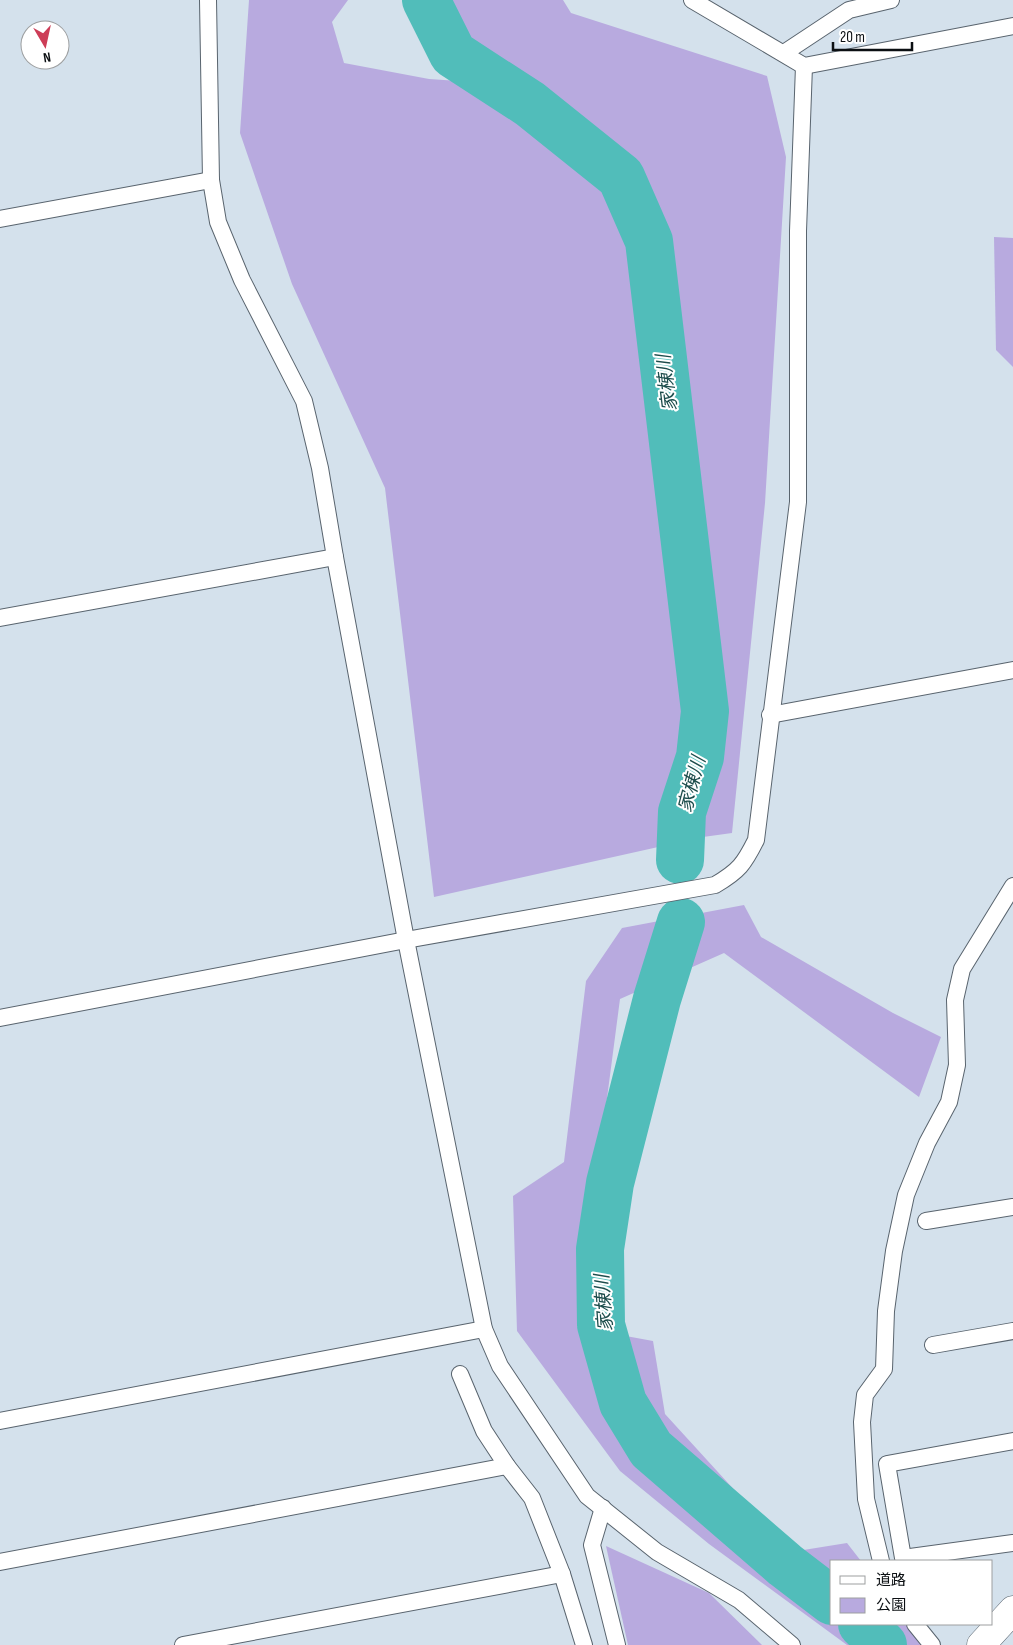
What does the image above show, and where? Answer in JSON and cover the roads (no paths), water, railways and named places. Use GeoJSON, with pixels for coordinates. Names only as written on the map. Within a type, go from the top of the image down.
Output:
{"type":"FeatureCollection","features":[{"type":"Feature","properties":{"kind":"street"},"geometry":{"type":"LineString","coordinates":[[982,1645],[1013,1610]]}},
{"type":"Feature","properties":{"kind":"lane"},"geometry":{"type":"LineString","coordinates":[[208,0],[211,180],[218,222],[242,280],[304,402],[320,468],[406,940],[484,1329],[500,1366],[587,1496],[656,1552],[740,1600],[792,1645]]}},
{"type":"Feature","properties":{"kind":"lane"},"geometry":{"type":"LineString","coordinates":[[692,0],[804,66],[1013,26]]}},
{"type":"Feature","properties":{"kind":"lane"},"geometry":{"type":"LineString","coordinates":[[784,53],[849,10],[891,0]]}},
{"type":"Feature","properties":{"kind":"lane"},"geometry":{"type":"LineString","coordinates":[[0,1018],[406,940],[715,885],[732,875],[745,862],[756,840],[770,715],[798,502],[798,231],[804,66]]}},
{"type":"Feature","properties":{"kind":"lane"},"geometry":{"type":"LineString","coordinates":[[0,219],[211,180]]}},
{"type":"Feature","properties":{"kind":"lane"},"geometry":{"type":"LineString","coordinates":[[0,618],[335,556]]}},
{"type":"Feature","properties":{"kind":"lane"},"geometry":{"type":"LineString","coordinates":[[770,715],[1013,670]]}},
{"type":"Feature","properties":{"kind":"lane"},"geometry":{"type":"LineString","coordinates":[[881,1560],[866,1499],[862,1422],[865,1395],[884,1369],[886,1311],[894,1251],[906,1194],[927,1143],[949,1102],[957,1065],[955,1000],[962,969],[1013,886]]}},
{"type":"Feature","properties":{"kind":"lane"},"geometry":{"type":"LineString","coordinates":[[926,1221],[1013,1207]]}},
{"type":"Feature","properties":{"kind":"lane"},"geometry":{"type":"LineString","coordinates":[[0,1421],[484,1329]]}},
{"type":"Feature","properties":{"kind":"lane"},"geometry":{"type":"LineString","coordinates":[[933,1345],[1013,1331]]}},
{"type":"Feature","properties":{"kind":"lane"},"geometry":{"type":"LineString","coordinates":[[460,1374],[484,1431],[507,1466],[532,1498],[562,1574],[584,1645]]}},
{"type":"Feature","properties":{"kind":"lane"},"geometry":{"type":"LineString","coordinates":[[1013,1441],[887,1464],[903,1558],[1013,1544]]}},
{"type":"Feature","properties":{"kind":"lane"},"geometry":{"type":"LineString","coordinates":[[0,1562],[507,1466]]}},
{"type":"Feature","properties":{"kind":"lane"},"geometry":{"type":"LineString","coordinates":[[602,1508],[592,1545],[617,1645]]}},
{"type":"Feature","properties":{"kind":"lane"},"geometry":{"type":"LineString","coordinates":[[183,1645],[562,1574]]}},
{"type":"Feature","properties":{"kind":"lane"},"geometry":{"type":"LineString","coordinates":[[916,1625],[932,1645]]}},
{"type":"Feature","properties":{"kind":"waterway","name":"家棟川"},"geometry":{"type":"LineString","coordinates":[[426,0],[453,54],[530,104],[621,177],[649,241],[705,711],[700,757],[682,812],[680,860]]}},
{"type":"Feature","properties":{"kind":"waterway","name":"家棟川"},"geometry":{"type":"LineString","coordinates":[[681,922],[657,999],[610,1183],[600,1249],[601,1325],[623,1403],[651,1449],[785,1565],[830,1599]]}},
{"type":"Feature","properties":{"kind":"waterway","name":"家棟川"},"geometry":{"type":"LineString","coordinates":[[863,1625],[883,1645]]}}]}
